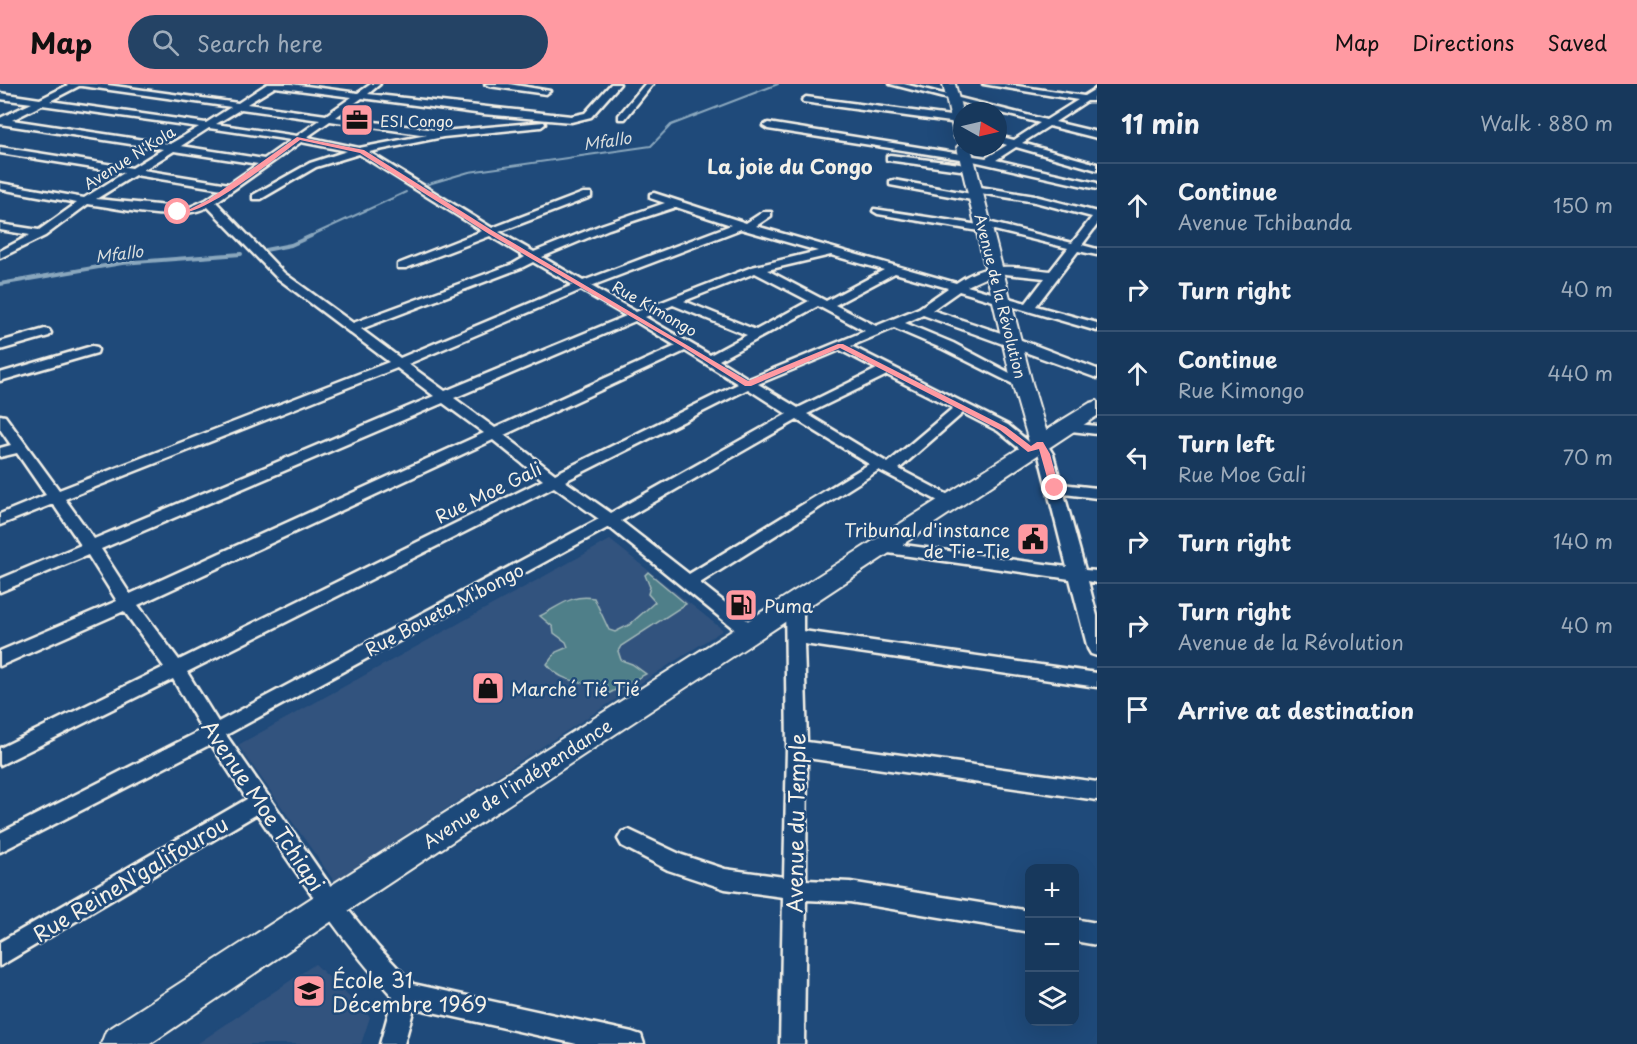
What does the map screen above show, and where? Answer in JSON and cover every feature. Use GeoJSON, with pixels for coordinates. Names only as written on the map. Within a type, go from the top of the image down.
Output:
{"type":"FeatureCollection","features":[{"type":"Feature","properties":{"kind":"street"},"geometry":{"type":"LineString","coordinates":[[1,122],[76,84]]}},
{"type":"Feature","properties":{"kind":"street"},"geometry":{"type":"LineString","coordinates":[[82,84],[443,134]]}},
{"type":"Feature","properties":{"kind":"street"},"geometry":{"type":"LineString","coordinates":[[273,84],[571,119]]}},
{"type":"Feature","properties":{"kind":"street","name":"Avenue N'Kola"},"geometry":{"type":"LineString","coordinates":[[0,255],[41,234],[132,171],[273,84]]}},
{"type":"Feature","properties":{"kind":"street"},"geometry":{"type":"LineString","coordinates":[[0,186],[86,201],[190,211],[210,202],[376,84]]}},
{"type":"Feature","properties":{"kind":"street"},"geometry":{"type":"LineString","coordinates":[[489,84],[549,87]]}},
{"type":"Feature","properties":{"kind":"street"},"geometry":{"type":"LineString","coordinates":[[257,197],[313,165],[345,154],[443,134],[584,117],[616,84]]}},
{"type":"Feature","properties":{"kind":"street"},"geometry":{"type":"LineString","coordinates":[[622,117],[650,84]]}},
{"type":"Feature","properties":{"kind":"street"},"geometry":{"type":"LineString","coordinates":[[894,84],[956,100],[976,102]]}},
{"type":"Feature","properties":{"kind":"street"},"geometry":{"type":"LineString","coordinates":[[952,84],[956,100]]}},
{"type":"Feature","properties":{"kind":"street"},"geometry":{"type":"LineString","coordinates":[[987,84],[1097,100]]}},
{"type":"Feature","properties":{"kind":"street"},"geometry":{"type":"LineString","coordinates":[[1007,105],[1041,84]]}},
{"type":"Feature","properties":{"kind":"street"},"geometry":{"type":"LineString","coordinates":[[538,99],[549,87]]}},
{"type":"Feature","properties":{"kind":"street"},"geometry":{"type":"LineString","coordinates":[[1007,145],[1097,91]]}},
{"type":"Feature","properties":{"kind":"street","name":"Rue Kimongo"},"geometry":{"type":"LineString","coordinates":[[0,96],[341,145],[362,152],[532,257],[710,360],[884,467],[951,502]]}},
{"type":"Feature","properties":{"kind":"street"},"geometry":{"type":"LineString","coordinates":[[806,100],[953,126]]}},
{"type":"Feature","properties":{"kind":"street"},"geometry":{"type":"LineString","coordinates":[[1007,105],[1047,123],[1097,135]]}},
{"type":"Feature","properties":{"kind":"street"},"geometry":{"type":"LineString","coordinates":[[522,115],[530,107]]}},
{"type":"Feature","properties":{"kind":"street"},"geometry":{"type":"LineString","coordinates":[[1,122],[266,162]]}},
{"type":"Feature","properties":{"kind":"street"},"geometry":{"type":"LineString","coordinates":[[768,126],[953,153]]}},
{"type":"Feature","properties":{"kind":"street"},"geometry":{"type":"LineString","coordinates":[[1007,141],[1097,167]]}},
{"type":"Feature","properties":{"kind":"street"},"geometry":{"type":"LineString","coordinates":[[0,150],[231,187]]}},
{"type":"Feature","properties":{"kind":"street"},"geometry":{"type":"LineString","coordinates":[[890,158],[972,156],[1097,186]]}},
{"type":"Feature","properties":{"kind":"street","name":"Avenue de la Révolution"},"geometry":{"type":"LineString","coordinates":[[972,156],[977,192],[1046,443],[1055,488],[1097,649]]}},
{"type":"Feature","properties":{"kind":"street"},"geometry":{"type":"LineString","coordinates":[[894,183],[1035,199],[1097,216],[1028,308]]}},
{"type":"Feature","properties":{"kind":"street"},"geometry":{"type":"LineString","coordinates":[[402,266],[587,195]]}},
{"type":"Feature","properties":{"kind":"street"},"geometry":{"type":"LineString","coordinates":[[654,196],[744,226],[892,270],[1097,327]]}},
{"type":"Feature","properties":{"kind":"street"},"geometry":{"type":"LineString","coordinates":[[210,202],[241,237],[280,275],[494,434],[521,457],[610,520],[750,632]]}},
{"type":"Feature","properties":{"kind":"street"},"geometry":{"type":"LineString","coordinates":[[352,328],[517,266],[532,257],[628,219],[676,203]]}},
{"type":"Feature","properties":{"kind":"street"},"geometry":{"type":"LineString","coordinates":[[878,211],[986,226],[1097,252]]}},
{"type":"Feature","properties":{"kind":"street"},"geometry":{"type":"LineString","coordinates":[[0,520],[133,465],[398,363],[582,285],[744,226],[767,214]]}},
{"type":"Feature","properties":{"kind":"street"},"geometry":{"type":"LineString","coordinates":[[0,227],[41,234]]}},
{"type":"Feature","properties":{"kind":"street"},"geometry":{"type":"LineString","coordinates":[[0,586],[673,301],[756,269],[832,251]]}},
{"type":"Feature","properties":{"kind":"street"},"geometry":{"type":"LineString","coordinates":[[756,269],[877,332]]}},
{"type":"Feature","properties":{"kind":"street"},"geometry":{"type":"LineString","coordinates":[[999,269],[1053,275]]}},
{"type":"Feature","properties":{"kind":"street","name":"Rue Moe Gali"},"geometry":{"type":"LineString","coordinates":[[0,757],[748,384],[896,324],[923,311],[955,287],[999,269]]}},
{"type":"Feature","properties":{"kind":"street"},"geometry":{"type":"LineString","coordinates":[[710,360],[756,334],[892,270]]}},
{"type":"Feature","properties":{"kind":"street"},"geometry":{"type":"LineString","coordinates":[[673,301],[756,334]]}},
{"type":"Feature","properties":{"kind":"street"},"geometry":{"type":"LineString","coordinates":[[923,311],[1017,343],[1097,374]]}},
{"type":"Feature","properties":{"kind":"street"},"geometry":{"type":"LineString","coordinates":[[896,324],[948,346],[1022,383]]}},
{"type":"Feature","properties":{"kind":"street"},"geometry":{"type":"LineString","coordinates":[[0,346],[45,333]]}},
{"type":"Feature","properties":{"kind":"street","name":"Avenue de la Révolution"},"geometry":{"type":"LineString","coordinates":[[1017,343],[1022,383],[1046,443]]}},
{"type":"Feature","properties":{"kind":"street"},"geometry":{"type":"LineString","coordinates":[[0,659],[686,346]]}},
{"type":"Feature","properties":{"kind":"street"},"geometry":{"type":"LineString","coordinates":[[841,346],[1003,428],[1046,443],[1097,430]]}},
{"type":"Feature","properties":{"kind":"street"},"geometry":{"type":"LineString","coordinates":[[0,377],[92,350]]}},
{"type":"Feature","properties":{"kind":"street","name":"Rue Boueta M'bongo"},"geometry":{"type":"LineString","coordinates":[[0,843],[214,733],[610,520],[796,414],[886,370]]}},
{"type":"Feature","properties":{"kind":"street","name":"Avenue de l'indépendance"},"geometry":{"type":"LineString","coordinates":[[119,1044],[794,602],[1046,443],[1097,407]]}},
{"type":"Feature","properties":{"kind":"street"},"geometry":{"type":"LineString","coordinates":[[689,582],[884,467],[961,408]]}},
{"type":"Feature","properties":{"kind":"street","name":"Avenue Moe Tchiapi"},"geometry":{"type":"LineString","coordinates":[[0,419],[54,498],[92,548],[127,603],[176,669],[214,733],[330,904],[406,994]]}},
{"type":"Feature","properties":{"kind":"street"},"geometry":{"type":"LineString","coordinates":[[0,453],[20,447]]}},
{"type":"Feature","properties":{"kind":"street"},"geometry":{"type":"LineString","coordinates":[[1055,488],[1097,493]]}},
{"type":"Feature","properties":{"kind":"street"},"geometry":{"type":"LineString","coordinates":[[881,547],[1097,577]]}},
{"type":"Feature","properties":{"kind":"street","name":"Avenue du Temple"},"geometry":{"type":"LineString","coordinates":[[792,1044],[797,749],[794,602]]}},
{"type":"Feature","properties":{"kind":"street"},"geometry":{"type":"LineString","coordinates":[[795,636],[1097,680]]}},
{"type":"Feature","properties":{"kind":"street"},"geometry":{"type":"LineString","coordinates":[[797,749],[1097,791]]}},
{"type":"Feature","properties":{"kind":"street","name":"Rue ReineN'galifourou"},"geometry":{"type":"LineString","coordinates":[[0,955],[261,801]]}},
{"type":"Feature","properties":{"kind":"street"},"geometry":{"type":"LineString","coordinates":[[629,839],[676,863],[725,879],[795,889],[850,892],[1025,921]]}},
{"type":"Feature","properties":{"kind":"street"},"geometry":{"type":"LineString","coordinates":[[1079,931],[1097,934]]}},
{"type":"Feature","properties":{"kind":"street"},"geometry":{"type":"LineString","coordinates":[[392,1044],[406,994],[633,1044]]}},
{"type":"Feature","properties":{"kind":"shaded area","name":"Marché Tié Tié"},"geometry":{"type":"Polygon","coordinates":[[[610,540],[723,630],[334,881],[238,745],[610,540]]]}},
{"type":"Feature","properties":{"kind":"shaded area","name":"École 31 Décembre 1969"},"geometry":{"type":"Polygon","coordinates":[[[315,964],[370,1017],[361,1044],[197,1044],[315,964]]]}},
{"type":"Feature","properties":{"kind":"green space"},"geometry":{"type":"Polygon","coordinates":[[[648,572],[686,604],[621,646],[618,651],[621,660],[632,664],[646,674],[608,694],[607,686],[566,679],[553,671],[547,664],[556,652],[568,647],[566,642],[554,633],[553,627],[540,616],[572,599],[594,598],[609,630],[615,632],[629,625],[655,602],[648,594],[650,587],[645,575],[648,572]]]}},
{"type":"Feature","properties":{"kind":"waterway","name":"Mfallo"},"geometry":{"type":"LineString","coordinates":[[425,185],[469,172],[651,146],[671,125],[778,84]]}},
{"type":"Feature","properties":{"kind":"waterway","name":"Mfallo"},"geometry":{"type":"LineString","coordinates":[[308,237],[406,192]]}},
{"type":"Feature","properties":{"kind":"waterway","name":"Mfallo"},"geometry":{"type":"LineString","coordinates":[[265,250],[291,245],[311,236]]}},
{"type":"Feature","properties":{"kind":"waterway","name":"Mfallo"},"geometry":{"type":"LineString","coordinates":[[0,284],[122,263],[241,254]]}},
{"type":"Feature","properties":{"kind":"place","name":"ESI Congo"},"geometry":{"type":"Point","coordinates":[357,120]}},
{"type":"Feature","properties":{"kind":"place","name":"Tribunal d'instance de Tie-Tie"},"geometry":{"type":"Point","coordinates":[1033,539]}},
{"type":"Feature","properties":{"kind":"place","name":"Puma"},"geometry":{"type":"Point","coordinates":[741,605]}},
{"type":"Feature","properties":{"kind":"place","name":"Marché Tié Tié"},"geometry":{"type":"Point","coordinates":[488,688]}},
{"type":"Feature","properties":{"kind":"place","name":"École 31 Décembre 1969"},"geometry":{"type":"Point","coordinates":[309,991]}},
{"type":"Feature","properties":{"kind":"district","name":"La joie du Congo"},"geometry":{"type":"Point","coordinates":[790,166]}},
{"type":"Feature","properties":{"kind":"route"},"geometry":{"type":"LineString","coordinates":[[178,212],[197,209],[210,202],[299,139],[350,148],[400,173],[418,188],[748,384],[841,346],[1003,428],[1031,450],[1040,444],[1046,454],[1055,488]]}}]}
